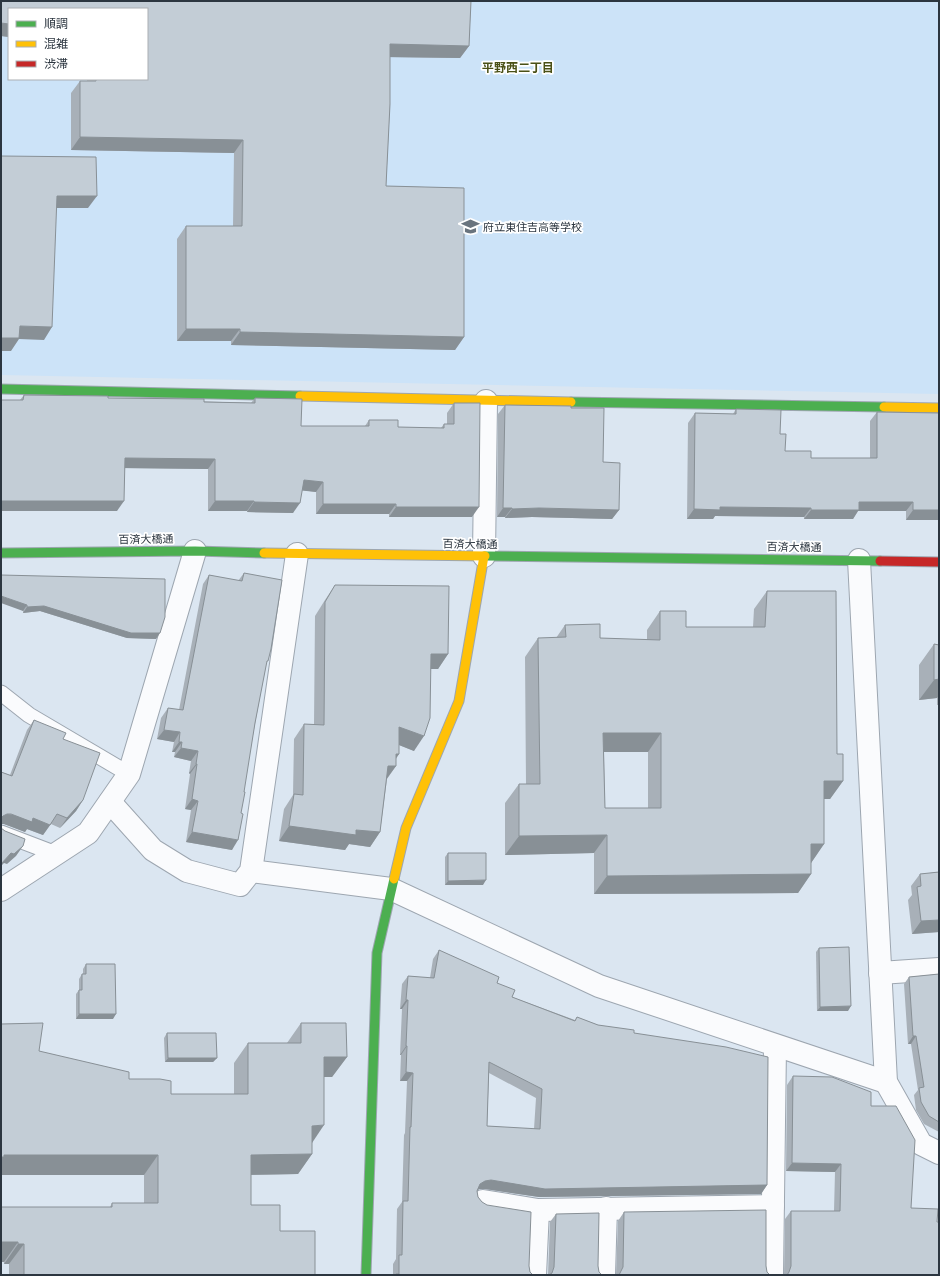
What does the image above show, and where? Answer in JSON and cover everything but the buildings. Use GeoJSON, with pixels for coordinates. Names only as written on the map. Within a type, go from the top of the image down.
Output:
{"type":"FeatureCollection","features":[{"type":"Feature","properties":{"kind":"street"},"geometry":{"type":"LineString","coordinates":[[1,389],[486,401],[939,408]]}},
{"type":"Feature","properties":{"kind":"street"},"geometry":{"type":"LineString","coordinates":[[366,1275],[377,953],[406,828],[459,701],[484,556],[486,401]]}},
{"type":"Feature","properties":{"kind":"street"},"geometry":{"type":"LineString","coordinates":[[1,890],[88,833],[129,774],[195,551]]}},
{"type":"Feature","properties":{"kind":"street","name":"百済大橋通"},"geometry":{"type":"LineString","coordinates":[[1,553],[195,551],[297,554],[939,562]]}},
{"type":"Feature","properties":{"kind":"street"},"geometry":{"type":"LineString","coordinates":[[110,802],[153,850],[187,871],[240,885],[251,871],[297,554]]}},
{"type":"Feature","properties":{"kind":"street"},"geometry":{"type":"LineString","coordinates":[[859,560],[886,1082],[921,1144],[939,1153]]}},
{"type":"Feature","properties":{"kind":"street"},"geometry":{"type":"LineString","coordinates":[[251,871],[391,889],[599,986],[886,1082]]}},
{"type":"Feature","properties":{"kind":"street"},"geometry":{"type":"LineString","coordinates":[[880,973],[939,969]]}},
{"type":"Feature","properties":{"kind":"street"},"geometry":{"type":"LineString","coordinates":[[772,1275],[775,1046]]}},
{"type":"Feature","properties":{"kind":"street"},"geometry":{"type":"LineString","coordinates":[[483,1201],[538,1210],[773,1206]]}},
{"type":"Feature","properties":{"kind":"street"},"geometry":{"type":"LineString","coordinates":[[604,1275],[606,1208]]}},
{"type":"Feature","properties":{"kind":"street"},"geometry":{"type":"LineString","coordinates":[[535,1275],[538,1210]]}},
{"type":"Feature","properties":{"kind":"lane"},"geometry":{"type":"LineString","coordinates":[[1,693],[29,715],[129,774]]}},
{"type":"Feature","properties":{"kind":"lane"},"geometry":{"type":"LineString","coordinates":[[1,833],[56,854]]}},
{"type":"Feature","properties":{"kind":"shaded area","name":"府立東住吉高等学校"},"geometry":{"type":"Polygon","coordinates":[[[1,1],[939,1],[939,394],[1,375],[1,1]]]}},
{"type":"Feature","properties":{"kind":"traffic: fast"},"geometry":{"type":"LineString","coordinates":[[1,389],[300,396]]}},
{"type":"Feature","properties":{"kind":"traffic: fast"},"geometry":{"type":"LineString","coordinates":[[571,402],[884,407]]}},
{"type":"Feature","properties":{"kind":"traffic: fast"},"geometry":{"type":"LineString","coordinates":[[1,553],[195,551],[264,553]]}},
{"type":"Feature","properties":{"kind":"traffic: fast"},"geometry":{"type":"LineString","coordinates":[[485,556],[880,561]]}},
{"type":"Feature","properties":{"kind":"traffic: fast"},"geometry":{"type":"LineString","coordinates":[[366,1275],[377,953],[394,879]]}},
{"type":"Feature","properties":{"kind":"traffic: slow"},"geometry":{"type":"LineString","coordinates":[[300,396],[571,402]]}},
{"type":"Feature","properties":{"kind":"traffic: slow"},"geometry":{"type":"LineString","coordinates":[[884,407],[939,408]]}},
{"type":"Feature","properties":{"kind":"traffic: slow"},"geometry":{"type":"LineString","coordinates":[[264,553],[485,556]]}},
{"type":"Feature","properties":{"kind":"traffic: slow"},"geometry":{"type":"LineString","coordinates":[[394,879],[406,828],[459,701],[484,556]]}},
{"type":"Feature","properties":{"kind":"traffic: jam"},"geometry":{"type":"LineString","coordinates":[[880,561],[939,562]]}},
{"type":"Feature","properties":{"kind":"place","name":"府立東住吉高等学校"},"geometry":{"type":"Point","coordinates":[470,227]}},
{"type":"Feature","properties":{"kind":"district","name":"平野西二丁目"},"geometry":{"type":"Point","coordinates":[518,68]}}]}
